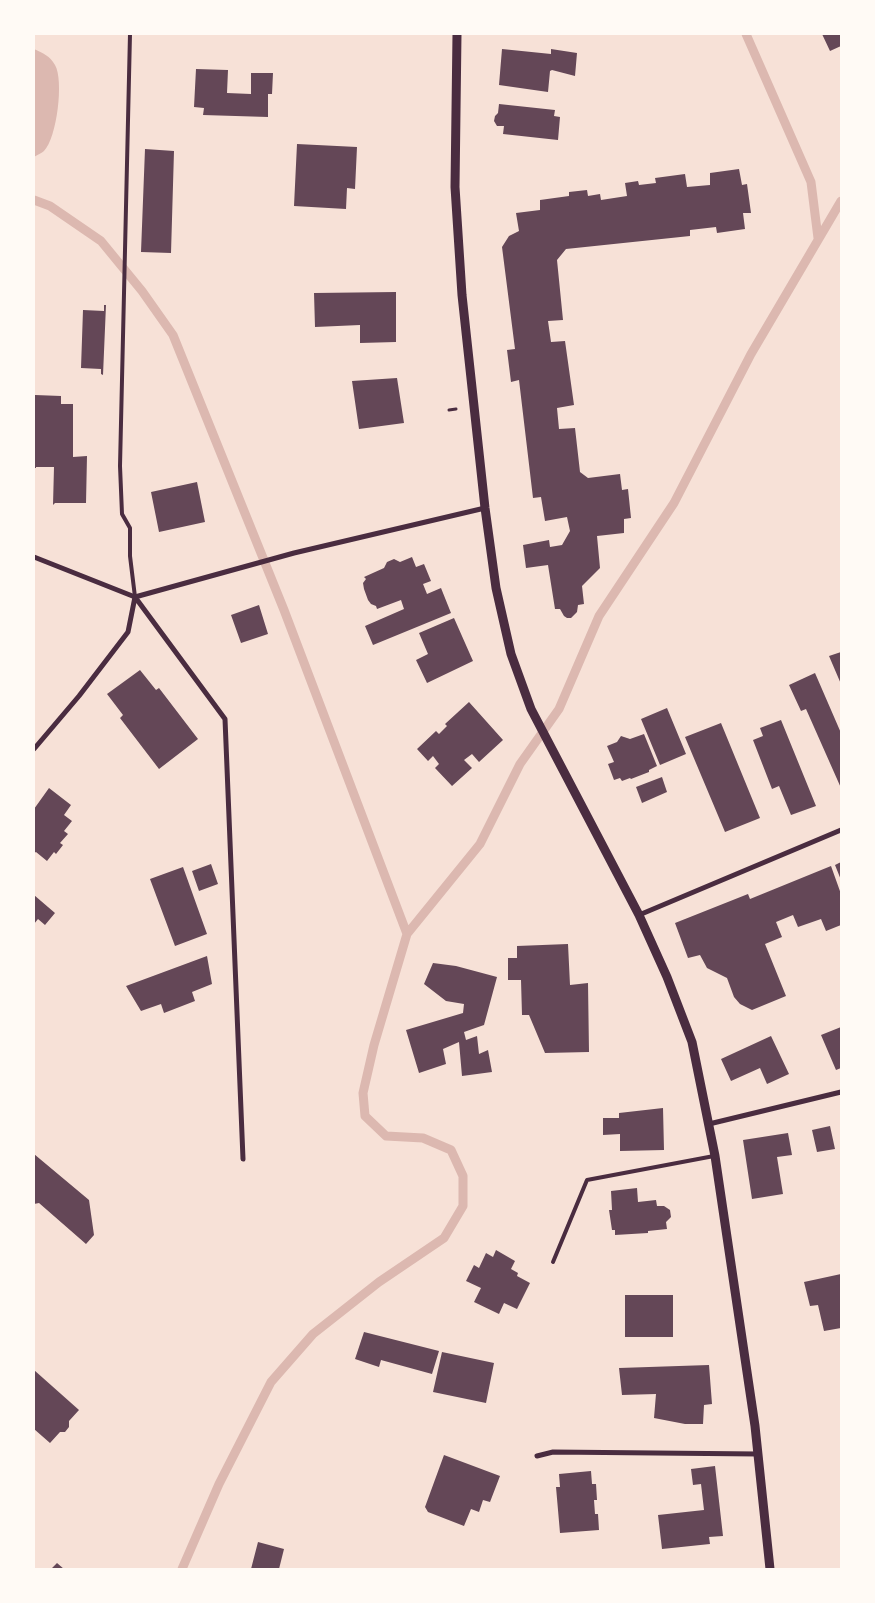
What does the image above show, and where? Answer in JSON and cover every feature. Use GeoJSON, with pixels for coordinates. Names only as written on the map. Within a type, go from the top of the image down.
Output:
{"type":"FeatureCollection","features":[{"type":"Feature","properties":{"kind":"street"},"geometry":{"type":"LineString","coordinates":[[457,34],[455,187],[462,295],[484,508],[496,588],[511,654],[531,709],[571,789],[639,915],[667,977],[692,1042],[715,1156],[755,1426],[770,1569]]}},
{"type":"Feature","properties":{"kind":"street"},"geometry":{"type":"LineString","coordinates":[[135,597],[294,553],[484,508]]}},
{"type":"Feature","properties":{"kind":"street"},"geometry":{"type":"LineString","coordinates":[[34,557],[135,597],[225,719],[243,1160]]}},
{"type":"Feature","properties":{"kind":"street"},"geometry":{"type":"LineString","coordinates":[[34,749],[79,696],[128,632],[135,597]]}},
{"type":"Feature","properties":{"kind":"street"},"geometry":{"type":"LineString","coordinates":[[639,915],[841,830]]}},
{"type":"Feature","properties":{"kind":"street"},"geometry":{"type":"LineString","coordinates":[[709,1124],[841,1092]]}},
{"type":"Feature","properties":{"kind":"street"},"geometry":{"type":"LineString","coordinates":[[537,1456],[553,1452],[758,1454]]}},
{"type":"Feature","properties":{"kind":"lane"},"geometry":{"type":"LineString","coordinates":[[130,34],[120,466],[122,514],[130,528],[130,556],[135,597]]}},
{"type":"Feature","properties":{"kind":"lane"},"geometry":{"type":"LineString","coordinates":[[553,1262],[587,1180],[715,1156]]}},
{"type":"Feature","properties":{"kind":"shaded area"},"geometry":{"type":"Polygon","coordinates":[[[34,49],[46,55],[55,65],[58,72],[59,95],[56,122],[49,144],[44,151],[34,157],[34,49]]]}},
{"type":"Feature","properties":{"kind":"building"},"geometry":{"type":"Polygon","coordinates":[[[822,34],[841,34],[841,46],[830,51],[822,34]]]}},
{"type":"Feature","properties":{"kind":"building"},"geometry":{"type":"Polygon","coordinates":[[[502,49],[551,54],[551,49],[577,53],[575,76],[550,71],[548,92],[499,85],[502,49]]]}},
{"type":"Feature","properties":{"kind":"building"},"geometry":{"type":"Polygon","coordinates":[[[196,69],[228,70],[227,93],[251,94],[251,73],[273,73],[272,94],[268,94],[268,117],[203,115],[204,108],[194,107],[196,69]]]}},
{"type":"Feature","properties":{"kind":"building"},"geometry":{"type":"Polygon","coordinates":[[[499,104],[555,110],[554,116],[560,117],[558,140],[503,134],[504,126],[497,126],[494,121],[498,113],[499,104]]]}},
{"type":"Feature","properties":{"kind":"building"},"geometry":{"type":"Polygon","coordinates":[[[297,144],[357,147],[355,189],[347,188],[346,209],[294,206],[297,144]]]}},
{"type":"Feature","properties":{"kind":"building"},"geometry":{"type":"Polygon","coordinates":[[[145,149],[174,151],[171,253],[141,252],[145,149]]]}},
{"type":"Feature","properties":{"kind":"building"},"geometry":{"type":"Polygon","coordinates":[[[739,169],[742,185],[747,184],[751,213],[743,213],[745,229],[717,233],[716,227],[690,230],[690,236],[566,249],[557,260],[563,320],[548,321],[551,342],[565,341],[574,405],[557,408],[559,429],[575,428],[580,472],[588,478],[620,474],[622,490],[628,489],[631,518],[624,519],[624,533],[597,536],[600,568],[582,586],[584,604],[578,605],[577,612],[571,618],[567,618],[560,609],[555,609],[548,565],[526,568],[523,545],[549,540],[550,547],[562,545],[570,531],[567,517],[545,521],[541,497],[533,498],[519,380],[511,382],[507,350],[515,349],[502,247],[509,236],[519,231],[516,213],[540,210],[540,200],[569,196],[569,192],[587,190],[588,196],[600,194],[601,200],[627,196],[625,183],[638,181],[639,185],[656,183],[655,178],[685,174],[687,187],[710,185],[710,173],[739,169]]]}},
{"type":"Feature","properties":{"kind":"building"},"geometry":{"type":"Polygon","coordinates":[[[396,292],[396,342],[360,343],[360,325],[315,327],[314,293],[396,292]]]}},
{"type":"Feature","properties":{"kind":"building"},"geometry":{"type":"Polygon","coordinates":[[[104,305],[106,305],[103,375],[101,374],[101,369],[81,368],[83,310],[104,311],[104,305]]]}},
{"type":"Feature","properties":{"kind":"building"},"geometry":{"type":"Polygon","coordinates":[[[397,378],[404,423],[359,429],[352,381],[397,378]]]}},
{"type":"Feature","properties":{"kind":"building"},"geometry":{"type":"Polygon","coordinates":[[[35,395],[61,396],[61,404],[73,404],[73,457],[87,456],[86,503],[55,503],[53,505],[54,467],[34,468],[35,395]]]}},
{"type":"Feature","properties":{"kind":"building"},"geometry":{"type":"Polygon","coordinates":[[[197,482],[205,522],[159,532],[151,492],[197,482]]]}},
{"type":"Feature","properties":{"kind":"building"},"geometry":{"type":"Polygon","coordinates":[[[412,557],[416,567],[424,564],[431,581],[423,584],[427,594],[441,588],[451,613],[373,645],[365,626],[404,609],[401,600],[377,609],[368,600],[364,589],[363,583],[366,579],[364,577],[384,568],[387,562],[394,559],[400,562],[412,557]]]}},
{"type":"Feature","properties":{"kind":"building"},"geometry":{"type":"Polygon","coordinates":[[[259,605],[268,634],[241,643],[231,615],[259,605]]]}},
{"type":"Feature","properties":{"kind":"building"},"geometry":{"type":"Polygon","coordinates":[[[454,618],[473,661],[427,683],[416,660],[428,654],[419,633],[454,618]]]}},
{"type":"Feature","properties":{"kind":"building"},"geometry":{"type":"Polygon","coordinates":[[[841,652],[841,684],[829,656],[841,652]]]}},
{"type":"Feature","properties":{"kind":"building"},"geometry":{"type":"Polygon","coordinates":[[[140,670],[156,690],[159,688],[198,739],[159,769],[120,718],[123,715],[107,694],[140,670]]]}},
{"type":"Feature","properties":{"kind":"building"},"geometry":{"type":"Polygon","coordinates":[[[815,673],[841,733],[841,788],[806,709],[801,711],[789,685],[815,673]]]}},
{"type":"Feature","properties":{"kind":"building"},"geometry":{"type":"Polygon","coordinates":[[[469,702],[503,740],[479,762],[472,754],[464,760],[472,768],[452,786],[435,768],[439,764],[433,756],[428,761],[417,749],[436,731],[439,734],[447,726],[445,724],[469,702]]]}},
{"type":"Feature","properties":{"kind":"building"},"geometry":{"type":"Polygon","coordinates":[[[667,708],[686,754],[660,765],[641,719],[667,708]]]}},
{"type":"Feature","properties":{"kind":"building"},"geometry":{"type":"Polygon","coordinates":[[[781,720],[816,806],[791,815],[779,786],[772,789],[753,740],[763,736],[760,728],[781,720]]]}},
{"type":"Feature","properties":{"kind":"building"},"geometry":{"type":"Polygon","coordinates":[[[721,723],[760,818],[725,832],[685,737],[721,723]]]}},
{"type":"Feature","properties":{"kind":"building"},"geometry":{"type":"Polygon","coordinates":[[[644,734],[657,766],[649,770],[649,772],[631,779],[622,781],[620,778],[614,780],[608,764],[614,762],[607,746],[617,742],[621,736],[630,739],[644,734]]]}},
{"type":"Feature","properties":{"kind":"building"},"geometry":{"type":"Polygon","coordinates":[[[662,777],[667,792],[642,803],[636,787],[662,777]]]}},
{"type":"Feature","properties":{"kind":"building"},"geometry":{"type":"Polygon","coordinates":[[[49,788],[71,805],[64,815],[72,821],[64,831],[68,834],[60,843],[63,845],[47,861],[36,852],[34,853],[34,809],[49,788]]]}},
{"type":"Feature","properties":{"kind":"building"},"geometry":{"type":"Polygon","coordinates":[[[841,862],[841,880],[835,865],[841,862]]]}},
{"type":"Feature","properties":{"kind":"building"},"geometry":{"type":"Polygon","coordinates":[[[211,864],[218,884],[199,891],[192,871],[211,864]]]}},
{"type":"Feature","properties":{"kind":"building"},"geometry":{"type":"Polygon","coordinates":[[[831,866],[841,894],[841,925],[826,931],[821,919],[798,927],[793,915],[776,922],[782,937],[765,944],[786,996],[752,1010],[740,1004],[734,997],[727,978],[707,968],[700,955],[688,958],[675,923],[748,894],[750,899],[831,866]]]}},
{"type":"Feature","properties":{"kind":"building"},"geometry":{"type":"Polygon","coordinates":[[[183,867],[207,934],[175,946],[150,879],[183,867]]]}},
{"type":"Feature","properties":{"kind":"building"},"geometry":{"type":"Polygon","coordinates":[[[34,895],[55,913],[45,925],[38,919],[34,924],[34,895]]]}},
{"type":"Feature","properties":{"kind":"building"},"geometry":{"type":"Polygon","coordinates":[[[568,944],[570,985],[588,983],[589,1052],[545,1053],[529,1015],[522,1015],[521,980],[508,980],[508,958],[517,958],[517,946],[568,944]]]}},
{"type":"Feature","properties":{"kind":"building"},"geometry":{"type":"Polygon","coordinates":[[[207,956],[212,984],[192,992],[195,1001],[164,1013],[161,1004],[141,1011],[126,986],[207,956]]]}},
{"type":"Feature","properties":{"kind":"building"},"geometry":{"type":"Polygon","coordinates":[[[433,963],[456,966],[497,977],[484,1025],[464,1032],[466,1040],[477,1036],[479,1054],[488,1050],[492,1072],[462,1076],[459,1042],[443,1049],[446,1064],[419,1073],[406,1030],[463,1013],[464,1004],[446,1001],[424,984],[433,963]]]}},
{"type":"Feature","properties":{"kind":"building"},"geometry":{"type":"Polygon","coordinates":[[[841,1027],[841,1068],[836,1070],[821,1035],[841,1027]]]}},
{"type":"Feature","properties":{"kind":"building"},"geometry":{"type":"Polygon","coordinates":[[[771,1036],[789,1074],[767,1084],[760,1068],[731,1081],[721,1059],[771,1036]]]}},
{"type":"Feature","properties":{"kind":"building"},"geometry":{"type":"Polygon","coordinates":[[[663,1108],[664,1150],[620,1151],[620,1134],[603,1135],[603,1118],[619,1118],[619,1113],[663,1108]]]}},
{"type":"Feature","properties":{"kind":"building"},"geometry":{"type":"Polygon","coordinates":[[[830,1126],[835,1149],[817,1152],[812,1130],[830,1126]]]}},
{"type":"Feature","properties":{"kind":"building"},"geometry":{"type":"Polygon","coordinates":[[[788,1133],[792,1155],[777,1157],[783,1194],[752,1199],[743,1140],[788,1133]]]}},
{"type":"Feature","properties":{"kind":"building"},"geometry":{"type":"Polygon","coordinates":[[[34,1154],[89,1200],[94,1235],[86,1244],[39,1203],[34,1204],[34,1154]]]}},
{"type":"Feature","properties":{"kind":"building"},"geometry":{"type":"Polygon","coordinates":[[[637,1188],[638,1202],[656,1200],[657,1206],[664,1206],[670,1210],[671,1217],[666,1222],[667,1229],[648,1231],[648,1233],[615,1235],[615,1230],[612,1230],[609,1210],[612,1210],[611,1191],[637,1188]]]}},
{"type":"Feature","properties":{"kind":"building"},"geometry":{"type":"Polygon","coordinates":[[[496,1250],[515,1261],[511,1269],[518,1273],[517,1276],[530,1283],[517,1309],[504,1303],[499,1314],[474,1302],[481,1288],[466,1281],[474,1265],[479,1268],[486,1253],[493,1257],[496,1250]]]}},
{"type":"Feature","properties":{"kind":"building"},"geometry":{"type":"Polygon","coordinates":[[[841,1274],[841,1328],[824,1331],[818,1305],[810,1306],[804,1282],[841,1274]]]}},
{"type":"Feature","properties":{"kind":"building"},"geometry":{"type":"Polygon","coordinates":[[[625,1295],[673,1295],[673,1337],[625,1337],[625,1295]]]}},
{"type":"Feature","properties":{"kind":"building"},"geometry":{"type":"Polygon","coordinates":[[[364,1332],[439,1351],[432,1374],[381,1360],[379,1367],[355,1359],[364,1332]]]}},
{"type":"Feature","properties":{"kind":"building"},"geometry":{"type":"Polygon","coordinates":[[[442,1352],[494,1363],[486,1403],[433,1392],[442,1352]]]}},
{"type":"Feature","properties":{"kind":"building"},"geometry":{"type":"Polygon","coordinates":[[[709,1365],[712,1404],[704,1405],[703,1424],[685,1424],[654,1418],[656,1394],[622,1395],[619,1368],[709,1365]]]}},
{"type":"Feature","properties":{"kind":"building"},"geometry":{"type":"Polygon","coordinates":[[[34,1370],[79,1410],[69,1421],[69,1427],[65,1432],[60,1432],[50,1443],[34,1429],[34,1370]]]}},
{"type":"Feature","properties":{"kind":"building"},"geometry":{"type":"Polygon","coordinates":[[[444,1455],[500,1476],[490,1502],[483,1500],[479,1512],[471,1509],[464,1526],[428,1512],[425,1507],[444,1455]]]}},
{"type":"Feature","properties":{"kind":"building"},"geometry":{"type":"Polygon","coordinates":[[[715,1466],[723,1536],[709,1537],[710,1544],[662,1549],[658,1515],[704,1510],[701,1484],[693,1485],[691,1469],[715,1466]]]}},
{"type":"Feature","properties":{"kind":"building"},"geometry":{"type":"Polygon","coordinates":[[[591,1471],[592,1484],[596,1484],[597,1500],[594,1500],[595,1514],[598,1514],[599,1530],[560,1533],[556,1487],[560,1487],[559,1474],[591,1471]]]}},
{"type":"Feature","properties":{"kind":"building"},"geometry":{"type":"Polygon","coordinates":[[[258,1542],[284,1549],[279,1569],[251,1569],[258,1542]]]}},
{"type":"Feature","properties":{"kind":"building"},"geometry":{"type":"Polygon","coordinates":[[[57,1563],[64,1569],[51,1569],[57,1563]]]}},
{"type":"Feature","properties":{"kind":"waterway"},"geometry":{"type":"LineString","coordinates":[[746,34],[811,182],[818,238],[820,235]]}},
{"type":"Feature","properties":{"kind":"waterway"},"geometry":{"type":"LineString","coordinates":[[34,200],[50,206],[101,241],[142,291],[173,335],[284,610],[407,934]]}},
{"type":"Feature","properties":{"kind":"waterway"},"geometry":{"type":"LineString","coordinates":[[182,1569],[219,1484],[271,1382],[313,1334],[379,1282],[444,1238],[463,1206],[463,1176],[451,1150],[423,1138],[386,1136],[365,1116],[363,1093],[374,1045],[407,934],[480,844],[520,764],[559,709],[599,616],[674,503],[751,354],[841,201]]}}]}
